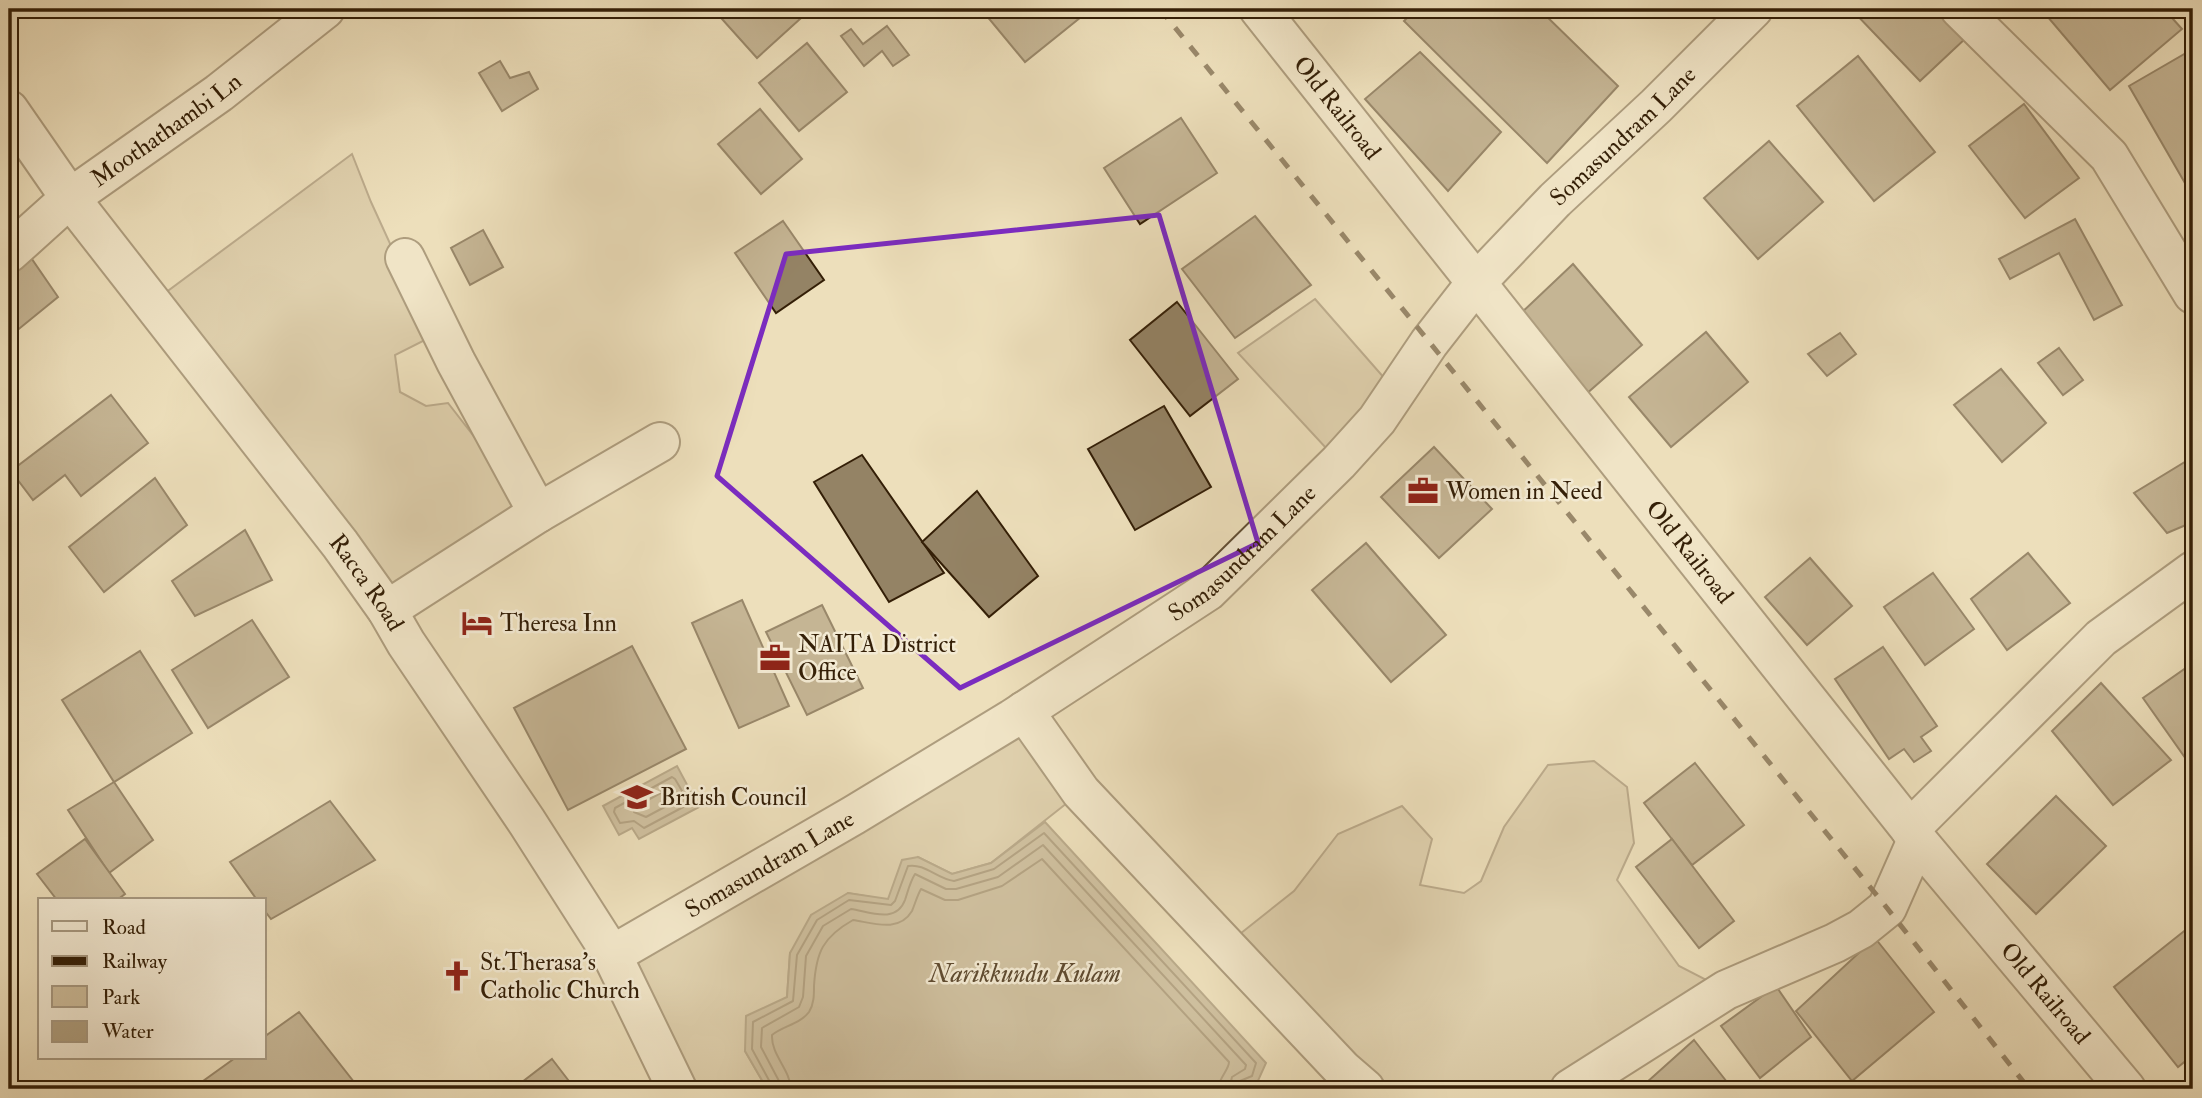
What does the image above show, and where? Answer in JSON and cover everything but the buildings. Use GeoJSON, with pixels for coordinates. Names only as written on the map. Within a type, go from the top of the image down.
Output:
{"type":"FeatureCollection","features":[{"type":"Feature","properties":{"kind":"street","name":"Moothathambi Ln"},"geometry":{"type":"LineString","coordinates":[[9,253],[71,198],[219,93],[325,9]]}},
{"type":"Feature","properties":{"kind":"street","name":"Old Railroad"},"geometry":{"type":"LineString","coordinates":[[1259,9],[1914,835],[2126,1089]]}},
{"type":"Feature","properties":{"kind":"street","name":"Somasundram Lane"},"geometry":{"type":"LineString","coordinates":[[612,955],[854,815],[1024,711],[1208,591],[1339,462],[1377,419],[1429,343],[1475,284],[1555,200],[1656,106],[1753,9]]}},
{"type":"Feature","properties":{"kind":"street"},"geometry":{"type":"LineString","coordinates":[[1960,9],[2109,156],[2193,294]]}},
{"type":"Feature","properties":{"kind":"street","name":"Racca Road"},"geometry":{"type":"LineString","coordinates":[[9,110],[71,198],[340,544],[387,610],[406,643],[519,810],[612,955],[677,1089]]}},
{"type":"Feature","properties":{"kind":"street"},"geometry":{"type":"LineString","coordinates":[[405,257],[456,362],[538,513]]}},
{"type":"Feature","properties":{"kind":"street"},"geometry":{"type":"LineString","coordinates":[[387,610],[538,513],[660,442]]}},
{"type":"Feature","properties":{"kind":"street"},"geometry":{"type":"LineString","coordinates":[[1570,1089],[1726,990],[1835,943],[1861,929],[1887,908],[1914,835],[2101,638],[2193,570]]}},
{"type":"Feature","properties":{"kind":"street"},"geometry":{"type":"LineString","coordinates":[[1024,711],[1082,792],[1343,1070],[1365,1089]]}},
{"type":"Feature","properties":{"kind":"highlighted area"},"geometry":{"type":"Polygon","coordinates":[[[1159,215],[1258,543],[960,688],[717,476],[786,254],[1159,215]]]}},
{"type":"Feature","properties":{"kind":"green space"},"geometry":{"type":"Polygon","coordinates":[[[352,154],[403,272],[425,340],[395,355],[400,392],[426,406],[448,403],[535,515],[387,610],[153,302],[352,154]]]}},
{"type":"Feature","properties":{"kind":"green space"},"geometry":{"type":"Polygon","coordinates":[[[1315,299],[1400,396],[1339,462],[1238,353],[1315,299]]]}},
{"type":"Feature","properties":{"kind":"green space"},"geometry":{"type":"Polygon","coordinates":[[[1012,719],[1081,792],[991,863],[952,874],[918,857],[888,900],[848,893],[790,953],[787,997],[745,1051],[767,1089],[677,1089],[612,955],[1012,719]]]}},
{"type":"Feature","properties":{"kind":"green space"},"geometry":{"type":"Polygon","coordinates":[[[1594,761],[1627,787],[1634,843],[1617,880],[1679,966],[1726,990],[1570,1089],[1365,1089],[1226,945],[1294,891],[1338,834],[1402,806],[1432,839],[1420,885],[1464,893],[1481,881],[1504,827],[1548,765],[1594,761]]]}},
{"type":"Feature","properties":{"kind":"water"},"geometry":{"type":"Polygon","coordinates":[[[677,766],[699,807],[639,839],[632,828],[619,835],[603,806],[677,766]]]}},
{"type":"Feature","properties":{"kind":"water","name":"Narikkundu Kulam"},"geometry":{"type":"Polygon","coordinates":[[[1045,822],[1266,1063],[1257,1083],[1231,1089],[767,1089],[745,1051],[746,1016],[787,997],[790,953],[811,915],[848,893],[888,899],[902,860],[918,857],[952,874],[991,863],[1045,822]]]}},
{"type":"Feature","properties":{"kind":"railway"},"geometry":{"type":"LineString","coordinates":[[1160,9],[1887,908],[2029,1089]]}},
{"type":"Feature","properties":{"kind":"place","name":"Women in Need"},"geometry":{"type":"Point","coordinates":[1423,491]}},
{"type":"Feature","properties":{"kind":"place","name":"Theresa Inn"},"geometry":{"type":"Point","coordinates":[477,623]}},
{"type":"Feature","properties":{"kind":"place","name":"NAITA District Office"},"geometry":{"type":"Point","coordinates":[775,658]}},
{"type":"Feature","properties":{"kind":"place","name":"British Council"},"geometry":{"type":"Point","coordinates":[637,797]}},
{"type":"Feature","properties":{"kind":"place","name":"St.Therasa's Catholic Church"},"geometry":{"type":"Point","coordinates":[457,976]}}]}
